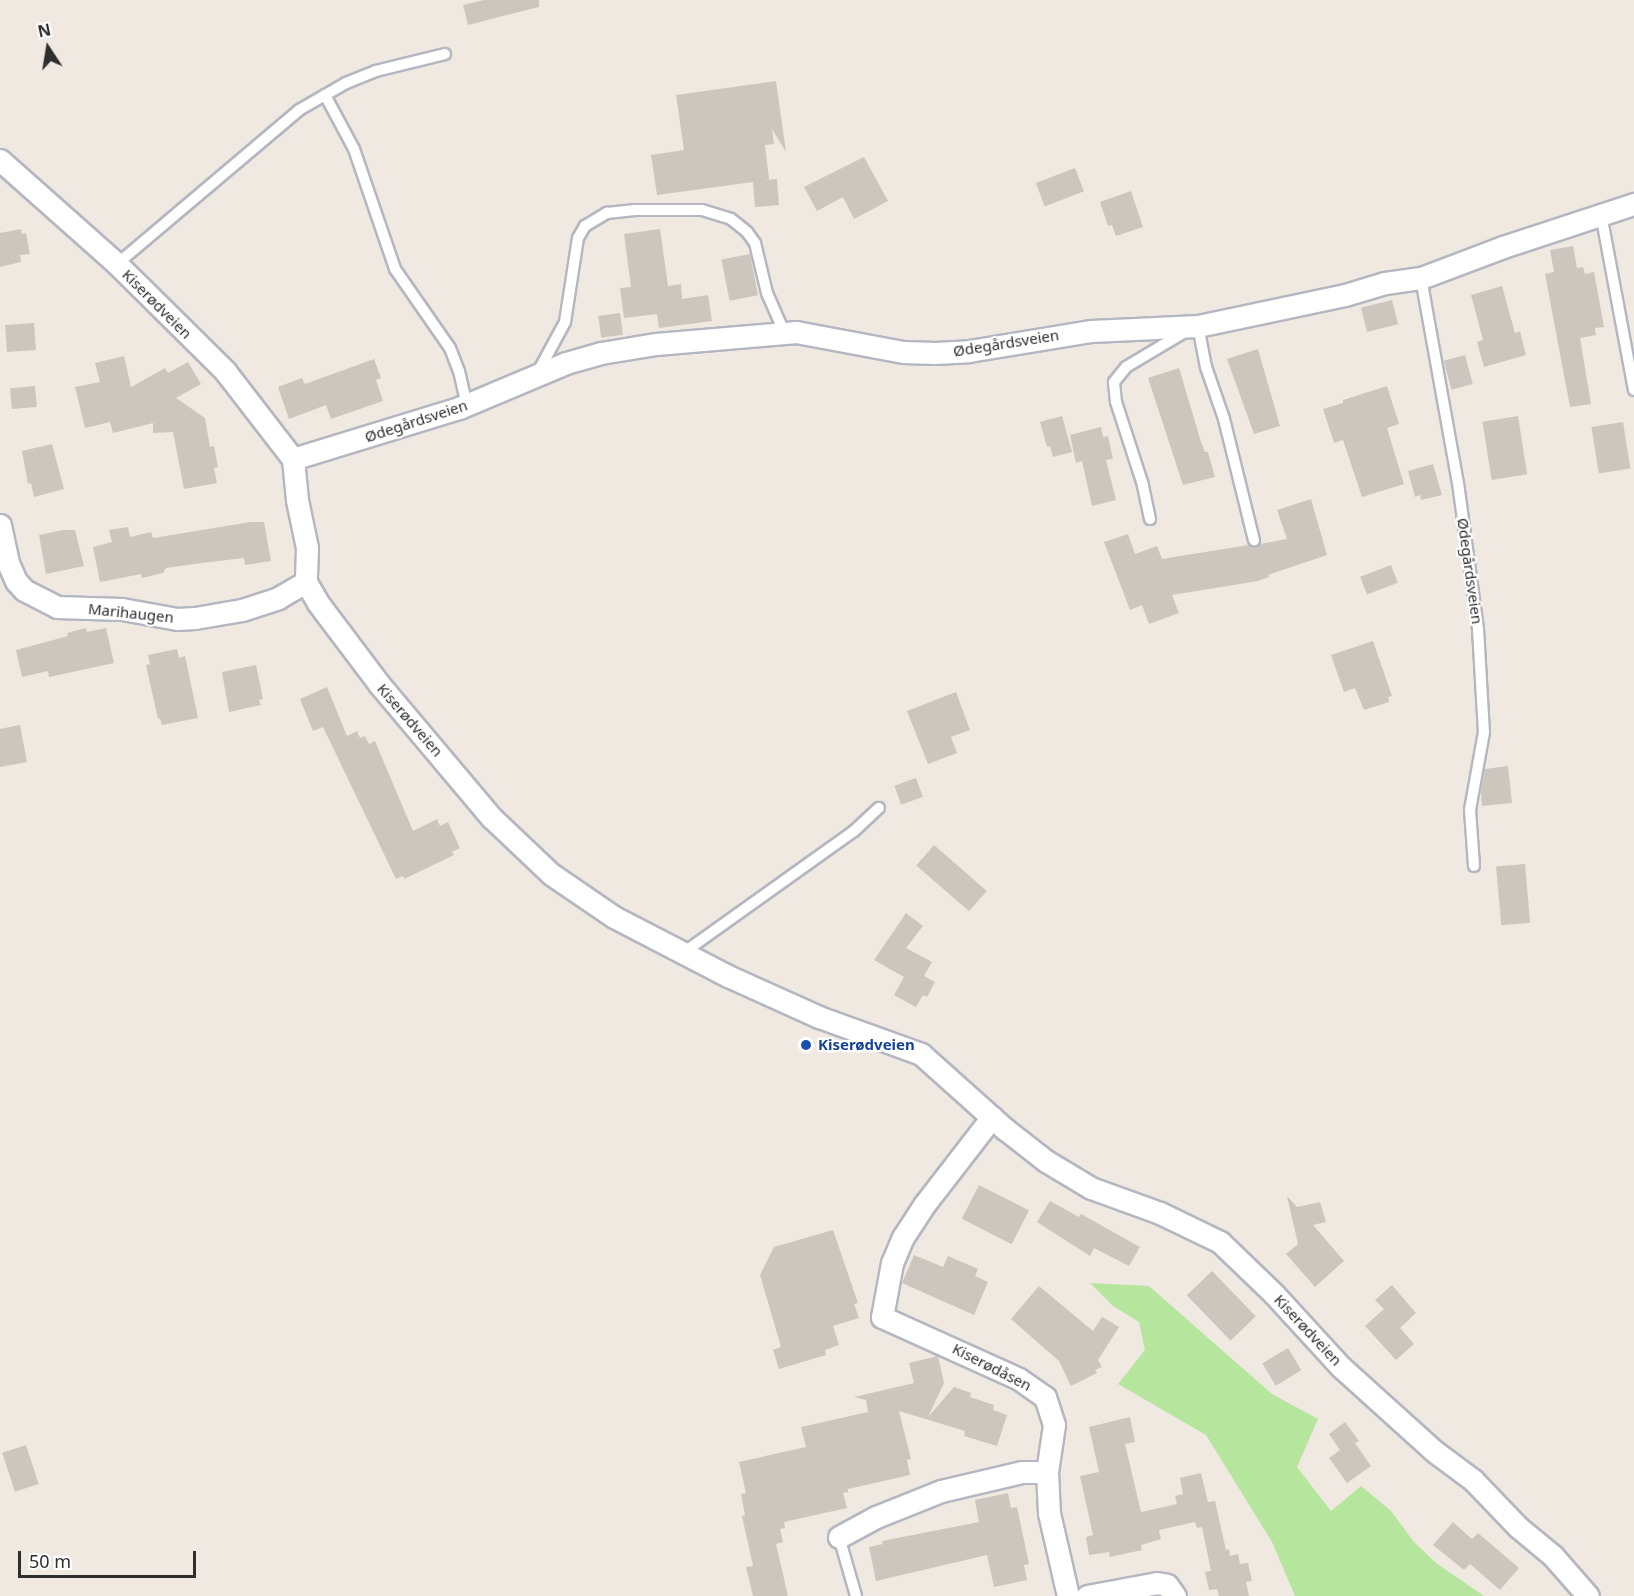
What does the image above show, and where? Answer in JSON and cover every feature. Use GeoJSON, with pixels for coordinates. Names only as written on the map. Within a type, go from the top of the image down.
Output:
{"type":"FeatureCollection","features":[{"type":"Feature","properties":{"kind":"street","name":"Kiserødveien"},"geometry":{"type":"LineString","coordinates":[[0,160],[117,264],[225,371],[293,459]]}},
{"type":"Feature","properties":{"kind":"street","name":"Ødegårdsveien"},"geometry":{"type":"LineString","coordinates":[[293,459],[467,405],[537,375],[601,353],[656,344],[796,332],[903,352],[935,353],[969,351],[1091,331],[1195,326],[1345,295],[1385,283],[1421,278],[1634,204]]}},
{"type":"Feature","properties":{"kind":"street"},"geometry":{"type":"LineString","coordinates":[[293,459],[297,500],[307,548],[306,582]]}},
{"type":"Feature","properties":{"kind":"street","name":"Marihaugen"},"geometry":{"type":"LineString","coordinates":[[0,525],[8,562],[16,582],[24,590],[57,606],[122,609],[177,619],[195,618],[242,610],[278,598],[306,582]]}},
{"type":"Feature","properties":{"kind":"street","name":"Kiserødveien"},"geometry":{"type":"LineString","coordinates":[[306,582],[332,624],[379,684],[492,818],[551,874],[614,917],[683,953],[819,1017],[921,1053],[992,1117],[1046,1161],[1091,1188],[1160,1213],[1220,1242],[1297,1318],[1341,1367],[1434,1451],[1473,1480],[1518,1527],[1553,1556],[1588,1596]]}},
{"type":"Feature","properties":{"kind":"street","name":"Kiserødåsen"},"geometry":{"type":"LineString","coordinates":[[992,1117],[924,1204],[903,1238],[892,1263],[882,1317],[953,1347],[1041,1393],[1052,1413],[1054,1425],[1047,1472],[1049,1513],[1068,1596]]}},
{"type":"Feature","properties":{"kind":"street"},"geometry":{"type":"LineString","coordinates":[[839,1537],[876,1517],[941,1491],[1022,1472],[1047,1472]]}},
{"type":"Feature","properties":{"kind":"street"},"geometry":{"type":"LineString","coordinates":[[1087,1596],[1157,1583],[1167,1585],[1175,1596]]}},
{"type":"Feature","properties":{"kind":"lane"},"geometry":{"type":"LineString","coordinates":[[117,264],[299,110],[346,83],[376,71],[445,54]]}},
{"type":"Feature","properties":{"kind":"lane"},"geometry":{"type":"LineString","coordinates":[[324,95],[354,149],[395,269],[450,348],[459,371],[467,405]]}},
{"type":"Feature","properties":{"kind":"lane"},"geometry":{"type":"LineString","coordinates":[[537,375],[565,322],[578,238],[585,226],[607,213],[635,210],[702,210],[731,219],[747,232],[755,243],[766,293],[785,334]]}},
{"type":"Feature","properties":{"kind":"lane"},"geometry":{"type":"LineString","coordinates":[[1601,214],[1634,390]]}},
{"type":"Feature","properties":{"kind":"lane","name":"Ødegårdsveien"},"geometry":{"type":"LineString","coordinates":[[1421,278],[1458,483],[1478,629],[1484,732],[1470,810],[1474,866]]}},
{"type":"Feature","properties":{"kind":"lane"},"geometry":{"type":"LineString","coordinates":[[1195,326],[1224,419],[1254,540]]}},
{"type":"Feature","properties":{"kind":"lane","name":"Ødegårdsveien"},"geometry":{"type":"LineString","coordinates":[[1150,519],[1143,485],[1116,402],[1114,382],[1126,367],[1195,326]]}},
{"type":"Feature","properties":{"kind":"lane"},"geometry":{"type":"LineString","coordinates":[[683,953],[854,831],[879,808]]}},
{"type":"Feature","properties":{"kind":"lane"},"geometry":{"type":"LineString","coordinates":[[839,1537],[856,1596]]}},
{"type":"Feature","properties":{"kind":"green space"},"geometry":{"type":"Polygon","coordinates":[[[1090,1283],[1149,1286],[1272,1394],[1318,1419],[1297,1467],[1331,1511],[1361,1486],[1391,1511],[1414,1542],[1436,1563],[1484,1596],[1295,1596],[1272,1542],[1206,1435],[1118,1384],[1145,1350],[1139,1322],[1113,1306],[1090,1283]]]}},
{"type":"Feature","properties":{"kind":"building"},"geometry":{"type":"Polygon","coordinates":[[[484,0],[539,0],[539,7],[468,25],[463,5],[484,0]]]}},
{"type":"Feature","properties":{"kind":"building"},"geometry":{"type":"Polygon","coordinates":[[[776,81],[786,152],[772,129],[774,144],[765,145],[769,179],[764,180],[777,179],[779,205],[755,207],[753,182],[657,195],[651,155],[684,150],[676,95],[776,81]]]}},
{"type":"Feature","properties":{"kind":"building"},"geometry":{"type":"Polygon","coordinates":[[[864,157],[888,201],[854,219],[843,197],[817,211],[804,187],[864,157]]]}},
{"type":"Feature","properties":{"kind":"building"},"geometry":{"type":"Polygon","coordinates":[[[1075,168],[1084,191],[1045,206],[1036,183],[1075,168]]]}},
{"type":"Feature","properties":{"kind":"building"},"geometry":{"type":"Polygon","coordinates":[[[1131,191],[1143,227],[1116,236],[1112,225],[1108,226],[1100,202],[1131,191]]]}},
{"type":"Feature","properties":{"kind":"building"},"geometry":{"type":"Polygon","coordinates":[[[21,229],[22,234],[26,233],[30,254],[20,255],[21,262],[0,267],[0,233],[21,229]]]}},
{"type":"Feature","properties":{"kind":"building"},"geometry":{"type":"Polygon","coordinates":[[[660,229],[668,286],[681,284],[682,299],[708,295],[712,321],[659,328],[657,314],[624,318],[620,288],[631,287],[624,234],[660,229]]]}},
{"type":"Feature","properties":{"kind":"building"},"geometry":{"type":"Polygon","coordinates":[[[1573,246],[1577,268],[1583,267],[1585,274],[1594,272],[1604,327],[1595,328],[1596,335],[1580,338],[1591,404],[1570,407],[1545,274],[1554,272],[1550,250],[1573,246]]]}},
{"type":"Feature","properties":{"kind":"building"},"geometry":{"type":"Polygon","coordinates":[[[750,254],[758,295],[730,301],[722,260],[750,254]]]}},
{"type":"Feature","properties":{"kind":"building"},"geometry":{"type":"Polygon","coordinates":[[[1502,286],[1515,333],[1520,331],[1526,355],[1484,367],[1477,342],[1483,340],[1471,295],[1502,286]]]}},
{"type":"Feature","properties":{"kind":"building"},"geometry":{"type":"Polygon","coordinates":[[[1392,300],[1398,324],[1367,332],[1361,308],[1392,300]]]}},
{"type":"Feature","properties":{"kind":"building"},"geometry":{"type":"Polygon","coordinates":[[[620,313],[623,335],[601,338],[598,316],[620,313]]]}},
{"type":"Feature","properties":{"kind":"building"},"geometry":{"type":"Polygon","coordinates":[[[34,323],[36,350],[7,352],[5,325],[34,323]]]}},
{"type":"Feature","properties":{"kind":"building"},"geometry":{"type":"Polygon","coordinates":[[[1258,349],[1280,426],[1254,434],[1227,359],[1258,349]]]}},
{"type":"Feature","properties":{"kind":"building"},"geometry":{"type":"Polygon","coordinates":[[[1465,355],[1473,384],[1452,390],[1444,361],[1465,355]]]}},
{"type":"Feature","properties":{"kind":"building"},"geometry":{"type":"Polygon","coordinates":[[[124,356],[131,387],[165,368],[168,373],[188,362],[201,384],[176,398],[205,418],[210,447],[214,446],[218,467],[214,468],[217,483],[184,489],[173,432],[153,433],[153,423],[113,433],[110,422],[85,428],[75,387],[100,382],[95,363],[124,356]]]}},
{"type":"Feature","properties":{"kind":"building"},"geometry":{"type":"Polygon","coordinates":[[[374,359],[381,378],[376,380],[383,401],[331,419],[326,405],[289,419],[278,387],[302,378],[305,384],[374,359]]]}},
{"type":"Feature","properties":{"kind":"building"},"geometry":{"type":"Polygon","coordinates":[[[1179,368],[1201,442],[1205,452],[1208,452],[1215,477],[1183,485],[1148,378],[1179,368]]]}},
{"type":"Feature","properties":{"kind":"building"},"geometry":{"type":"Polygon","coordinates":[[[35,386],[37,407],[12,409],[10,388],[35,386]]]}},
{"type":"Feature","properties":{"kind":"building"},"geometry":{"type":"Polygon","coordinates":[[[1387,386],[1399,424],[1387,428],[1404,484],[1362,497],[1343,440],[1334,443],[1323,409],[1387,386]]]}},
{"type":"Feature","properties":{"kind":"building"},"geometry":{"type":"Polygon","coordinates":[[[1062,416],[1072,452],[1053,457],[1050,446],[1047,447],[1040,422],[1062,416]]]}},
{"type":"Feature","properties":{"kind":"building"},"geometry":{"type":"Polygon","coordinates":[[[1518,416],[1527,474],[1492,480],[1482,422],[1518,416]]]}},
{"type":"Feature","properties":{"kind":"building"},"geometry":{"type":"Polygon","coordinates":[[[1623,422],[1630,468],[1599,473],[1591,427],[1623,422]]]}},
{"type":"Feature","properties":{"kind":"building"},"geometry":{"type":"Polygon","coordinates":[[[1101,427],[1103,437],[1108,436],[1113,459],[1106,460],[1116,500],[1092,506],[1082,461],[1076,463],[1070,435],[1101,427]]]}},
{"type":"Feature","properties":{"kind":"building"},"geometry":{"type":"Polygon","coordinates":[[[52,444],[64,489],[34,497],[31,483],[28,484],[22,451],[52,444]]]}},
{"type":"Feature","properties":{"kind":"building"},"geometry":{"type":"Polygon","coordinates":[[[1433,464],[1442,495],[1421,500],[1420,495],[1415,497],[1408,471],[1433,464]]]}},
{"type":"Feature","properties":{"kind":"building"},"geometry":{"type":"Polygon","coordinates":[[[1311,499],[1327,555],[1268,575],[1269,577],[1258,581],[1172,595],[1179,613],[1149,624],[1142,605],[1130,610],[1104,542],[1128,534],[1135,554],[1157,546],[1162,559],[1249,545],[1255,547],[1287,539],[1277,510],[1311,499]]]}},
{"type":"Feature","properties":{"kind":"building"},"geometry":{"type":"Polygon","coordinates":[[[251,522],[264,522],[271,561],[245,565],[244,558],[202,563],[166,568],[163,573],[142,578],[141,574],[100,582],[93,547],[112,542],[109,530],[128,527],[130,537],[151,532],[153,538],[251,522]]]}},
{"type":"Feature","properties":{"kind":"building"},"geometry":{"type":"Polygon","coordinates":[[[75,530],[84,566],[46,574],[39,535],[75,530]]]}},
{"type":"Feature","properties":{"kind":"building"},"geometry":{"type":"Polygon","coordinates":[[[1391,565],[1398,583],[1367,595],[1360,577],[1391,565]]]}},
{"type":"Feature","properties":{"kind":"building"},"geometry":{"type":"Polygon","coordinates":[[[86,628],[87,632],[106,628],[114,663],[49,677],[48,671],[22,677],[16,650],[68,636],[67,633],[86,628]]]}},
{"type":"Feature","properties":{"kind":"building"},"geometry":{"type":"Polygon","coordinates":[[[1373,641],[1392,696],[1388,697],[1389,702],[1364,710],[1355,688],[1344,692],[1331,655],[1373,641]]]}},
{"type":"Feature","properties":{"kind":"building"},"geometry":{"type":"Polygon","coordinates":[[[177,649],[179,658],[185,656],[198,718],[162,725],[160,718],[158,719],[146,665],[150,664],[148,655],[177,649]]]}},
{"type":"Feature","properties":{"kind":"building"},"geometry":{"type":"Polygon","coordinates":[[[256,665],[263,699],[259,700],[261,705],[229,712],[222,672],[256,665]]]}},
{"type":"Feature","properties":{"kind":"building"},"geometry":{"type":"Polygon","coordinates":[[[327,687],[347,736],[357,731],[360,738],[365,736],[369,744],[375,741],[413,831],[437,819],[440,826],[448,822],[460,848],[452,852],[454,855],[404,879],[403,876],[396,879],[323,727],[313,731],[300,699],[327,687]]]}},
{"type":"Feature","properties":{"kind":"building"},"geometry":{"type":"Polygon","coordinates":[[[956,692],[970,730],[951,737],[957,753],[928,764],[907,711],[956,692]]]}},
{"type":"Feature","properties":{"kind":"building"},"geometry":{"type":"Polygon","coordinates":[[[20,725],[27,762],[0,767],[0,729],[20,725]]]}},
{"type":"Feature","properties":{"kind":"building"},"geometry":{"type":"Polygon","coordinates":[[[1508,766],[1512,803],[1482,806],[1481,792],[1485,769],[1508,766]]]}},
{"type":"Feature","properties":{"kind":"building"},"geometry":{"type":"Polygon","coordinates":[[[916,778],[923,797],[901,805],[894,786],[916,778]]]}},
{"type":"Feature","properties":{"kind":"building"},"geometry":{"type":"Polygon","coordinates":[[[934,845],[987,891],[969,911],[916,865],[934,845]]]}},
{"type":"Feature","properties":{"kind":"building"},"geometry":{"type":"Polygon","coordinates":[[[1525,864],[1530,923],[1501,925],[1496,867],[1525,864]]]}},
{"type":"Feature","properties":{"kind":"building"},"geometry":{"type":"Polygon","coordinates":[[[906,913],[923,926],[906,948],[932,962],[924,976],[935,982],[927,997],[923,995],[916,1007],[894,995],[904,977],[874,960],[906,913]]]}},
{"type":"Feature","properties":{"kind":"building"},"geometry":{"type":"Polygon","coordinates":[[[979,1185],[1029,1210],[1012,1244],[962,1219],[979,1185]]]}},
{"type":"Feature","properties":{"kind":"building"},"geometry":{"type":"Polygon","coordinates":[[[1287,1196],[1297,1207],[1320,1202],[1326,1222],[1313,1225],[1344,1261],[1315,1287],[1286,1254],[1298,1244],[1287,1196]]]}},
{"type":"Feature","properties":{"kind":"building"},"geometry":{"type":"Polygon","coordinates":[[[1050,1201],[1079,1217],[1081,1214],[1140,1247],[1129,1266],[1094,1248],[1090,1256],[1037,1222],[1050,1201]]]}},
{"type":"Feature","properties":{"kind":"building"},"geometry":{"type":"Polygon","coordinates":[[[833,1230],[858,1303],[854,1304],[859,1318],[833,1326],[839,1345],[825,1350],[826,1355],[779,1369],[773,1350],[781,1347],[760,1275],[774,1247],[833,1230]]]}},
{"type":"Feature","properties":{"kind":"building"},"geometry":{"type":"Polygon","coordinates":[[[914,1255],[943,1267],[948,1256],[978,1269],[975,1276],[988,1282],[974,1315],[902,1283],[914,1255]]]}},
{"type":"Feature","properties":{"kind":"building"},"geometry":{"type":"Polygon","coordinates":[[[1212,1271],[1256,1316],[1231,1341],[1187,1295],[1212,1271]]]}},
{"type":"Feature","properties":{"kind":"building"},"geometry":{"type":"Polygon","coordinates":[[[1392,1285],[1416,1313],[1400,1328],[1414,1344],[1396,1360],[1365,1326],[1384,1309],[1375,1300],[1392,1285]]]}},
{"type":"Feature","properties":{"kind":"building"},"geometry":{"type":"Polygon","coordinates":[[[1039,1286],[1093,1331],[1102,1317],[1119,1327],[1098,1360],[1102,1367],[1095,1370],[1097,1373],[1071,1386],[1059,1361],[1011,1319],[1039,1286]]]}},
{"type":"Feature","properties":{"kind":"building"},"geometry":{"type":"Polygon","coordinates":[[[1288,1348],[1301,1370],[1276,1386],[1262,1363],[1288,1348]]]}},
{"type":"Feature","properties":{"kind":"building"},"geometry":{"type":"Polygon","coordinates":[[[938,1356],[944,1383],[928,1417],[954,1387],[971,1393],[970,1397],[994,1405],[993,1410],[1007,1415],[997,1446],[964,1436],[965,1431],[899,1411],[911,1459],[907,1460],[910,1475],[848,1489],[848,1492],[843,1493],[847,1508],[784,1522],[785,1528],[780,1529],[783,1542],[776,1544],[788,1596],[753,1596],[746,1567],[753,1566],[742,1516],[745,1515],[741,1494],[746,1493],[739,1462],[806,1447],[801,1427],[868,1412],[866,1400],[854,1397],[914,1383],[909,1363],[938,1356]]]}},
{"type":"Feature","properties":{"kind":"building"},"geometry":{"type":"Polygon","coordinates":[[[1130,1417],[1135,1442],[1125,1444],[1141,1512],[1177,1504],[1175,1496],[1183,1494],[1180,1478],[1201,1473],[1208,1502],[1215,1501],[1226,1550],[1229,1549],[1230,1556],[1238,1554],[1240,1564],[1248,1563],[1252,1581],[1246,1582],[1249,1596],[1219,1596],[1217,1589],[1209,1590],[1205,1572],[1211,1571],[1202,1527],[1197,1528],[1195,1522],[1159,1530],[1161,1539],[1141,1545],[1142,1550],[1110,1557],[1109,1552],[1089,1555],[1086,1537],[1093,1535],[1080,1476],[1099,1472],[1089,1427],[1130,1417]]]}},
{"type":"Feature","properties":{"kind":"building"},"geometry":{"type":"Polygon","coordinates":[[[1345,1422],[1359,1441],[1355,1443],[1371,1466],[1347,1483],[1329,1458],[1340,1450],[1329,1434],[1345,1422]]]}},
{"type":"Feature","properties":{"kind":"building"},"geometry":{"type":"Polygon","coordinates":[[[26,1445],[39,1484],[15,1492],[2,1453],[26,1445]]]}},
{"type":"Feature","properties":{"kind":"building"},"geometry":{"type":"Polygon","coordinates":[[[1008,1493],[1011,1508],[1017,1507],[1029,1564],[1024,1565],[1027,1580],[994,1587],[987,1555],[876,1581],[869,1547],[883,1544],[882,1541],[979,1522],[975,1500],[1008,1493]]]}},
{"type":"Feature","properties":{"kind":"building"},"geometry":{"type":"Polygon","coordinates":[[[1453,1522],[1472,1539],[1478,1533],[1519,1568],[1500,1590],[1470,1564],[1464,1570],[1433,1545],[1453,1522]]]}},
{"type":"Feature","properties":{"kind":"place","name":"Kiserødveien"},"geometry":{"type":"Point","coordinates":[806,1045]}}]}
